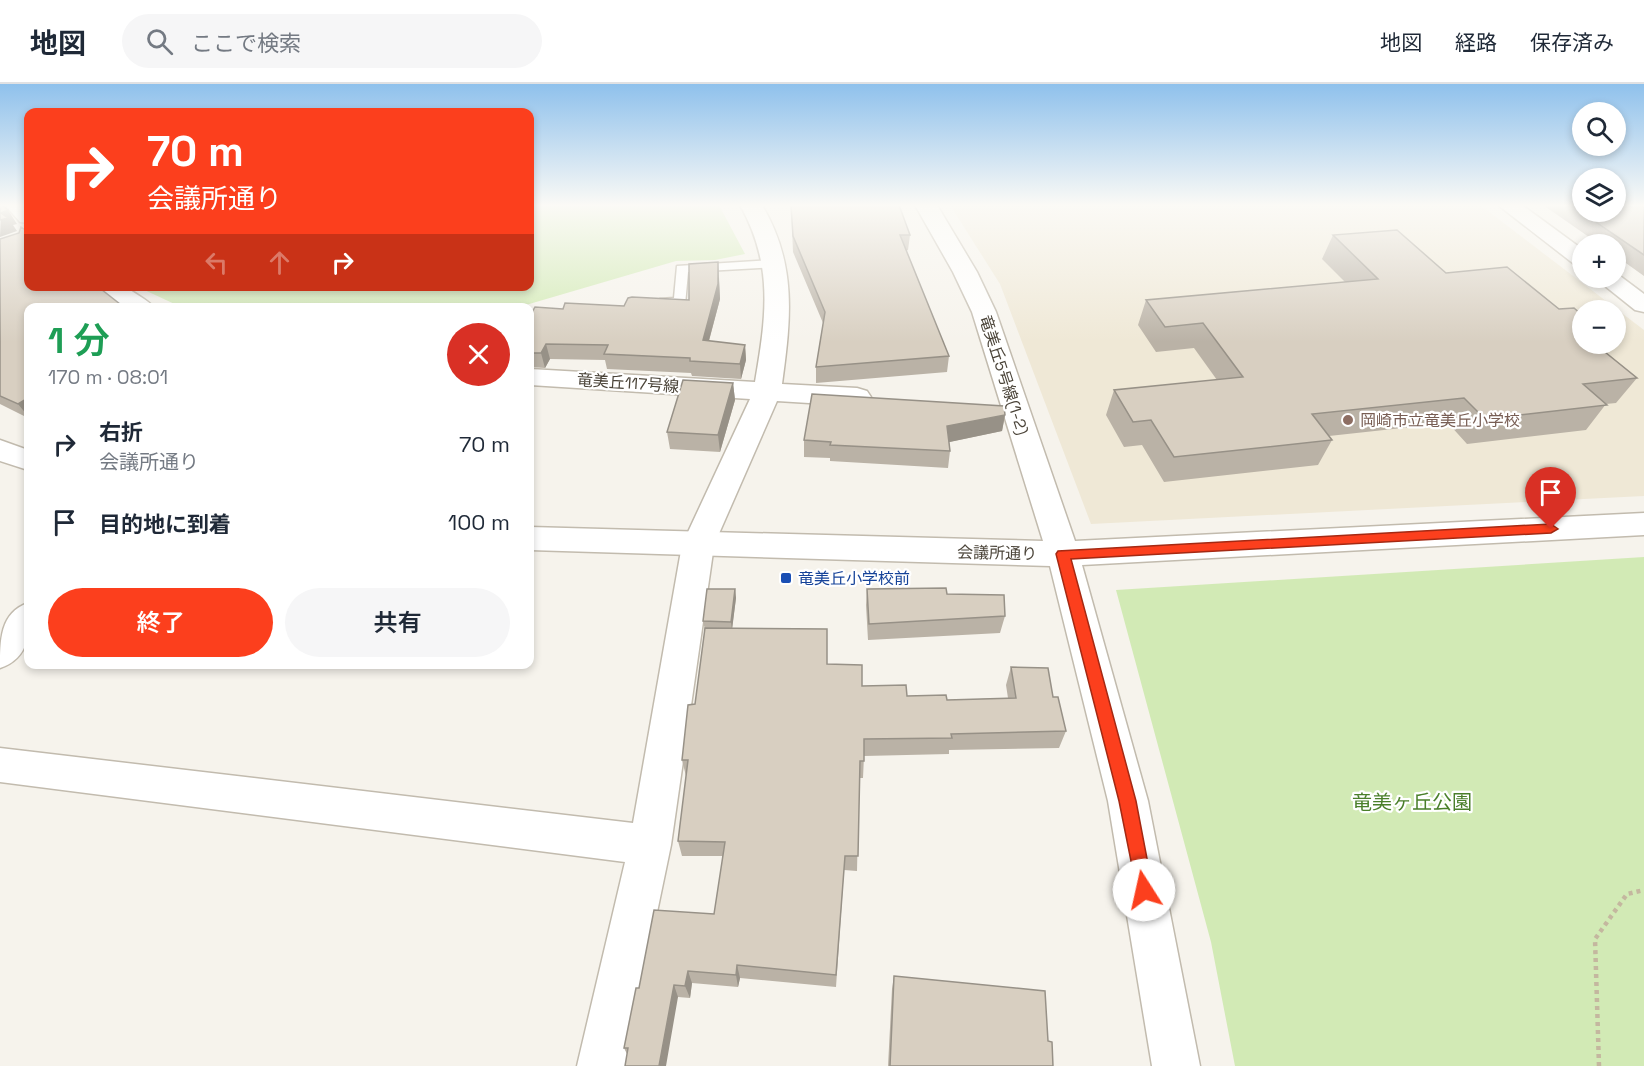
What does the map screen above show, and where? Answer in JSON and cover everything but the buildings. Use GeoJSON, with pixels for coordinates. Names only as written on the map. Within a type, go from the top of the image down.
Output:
{"type":"FeatureCollection","features":[{"type":"Feature","properties":{"kind":"street"},"geometry":{"type":"LineString","coordinates":[[601,1066],[650,845],[698,545],[766,392],[777,326],[778,294],[770,251]]}},
{"type":"Feature","properties":{"kind":"street","name":"竜美丘5号線(1-2)"},"geometry":{"type":"LineString","coordinates":[[953,251],[984,312],[1002,406],[1063,554],[1128,801],[1176,1066]]}},
{"type":"Feature","properties":{"kind":"street"},"geometry":{"type":"LineString","coordinates":[[1621,288],[1644,304]]}},
{"type":"Feature","properties":{"kind":"street"},"geometry":{"type":"LineString","coordinates":[[116,291],[130,303]]}},
{"type":"Feature","properties":{"kind":"street","name":"竜美丘117号線"},"geometry":{"type":"LineString","coordinates":[[534,377],[884,399]]}},
{"type":"Feature","properties":{"kind":"street"},"geometry":{"type":"LineString","coordinates":[[0,450],[24,459]]}},
{"type":"Feature","properties":{"kind":"street","name":"会議所通り"},"geometry":{"type":"LineString","coordinates":[[534,539],[1063,554],[1644,524]]}},
{"type":"Feature","properties":{"kind":"street"},"geometry":{"type":"LineString","coordinates":[[0,654],[24,621]]}},
{"type":"Feature","properties":{"kind":"street"},"geometry":{"type":"LineString","coordinates":[[0,765],[650,845]]}},
{"type":"Feature","properties":{"kind":"lane"},"geometry":{"type":"LineString","coordinates":[[647,304],[680,302],[682,269],[774,264]]}},
{"type":"Feature","properties":{"kind":"path"},"geometry":{"type":"LineString","coordinates":[[1599,1066],[1595,939],[1627,894],[1644,890]]}},
{"type":"Feature","properties":{"kind":"shaded area","name":"岡崎市立竜美丘小学校"},"geometry":{"type":"Polygon","coordinates":[[[979,251],[1540,251],[1572,275],[1572,288],[1589,288],[1605,300],[1572,300],[1572,354],[1626,354],[1626,316],[1644,330],[1644,496],[1091,524],[1000,284],[979,251]]]}},
{"type":"Feature","properties":{"kind":"green space"},"geometry":{"type":"Polygon","coordinates":[[[534,251],[743,251],[745,254],[715,260],[676,261],[533,303],[172,303],[147,291],[534,291],[534,251]]]}},
{"type":"Feature","properties":{"kind":"green space","name":"竜美ヶ丘公園"},"geometry":{"type":"Polygon","coordinates":[[[1644,557],[1644,1066],[1235,1066],[1211,942],[1116,590],[1644,557]]]}},
{"type":"Feature","properties":{"kind":"place","name":"岡崎市立竜美丘小学校"},"geometry":{"type":"Point","coordinates":[1348,420]}},
{"type":"Feature","properties":{"kind":"place","name":"竜美丘小学校前"},"geometry":{"type":"Point","coordinates":[786,578]}},
{"type":"Feature","properties":{"kind":"route"},"geometry":{"type":"LineString","coordinates":[[1144,890],[1128,801],[1063,554],[1551,529]]}}]}
